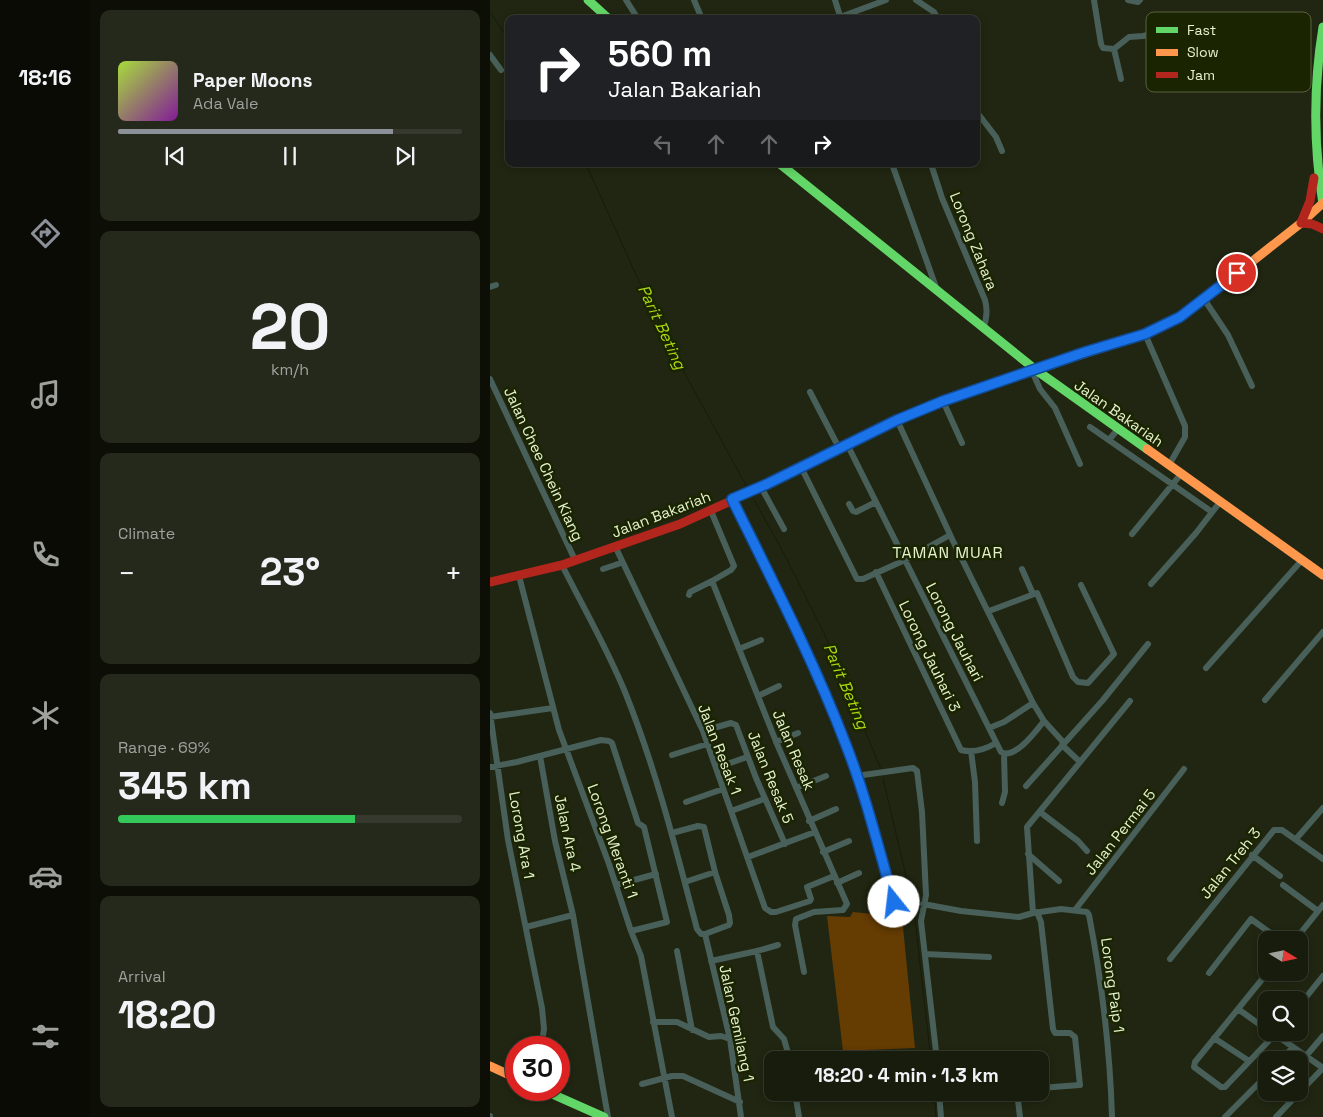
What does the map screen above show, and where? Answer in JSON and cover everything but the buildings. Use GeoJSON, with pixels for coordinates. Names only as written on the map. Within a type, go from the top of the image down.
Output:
{"type":"FeatureCollection","features":[{"type":"Feature","properties":{"kind":"main road"},"geometry":{"type":"LineString","coordinates":[[588,0],[605,15]]}},
{"type":"Feature","properties":{"kind":"main road"},"geometry":{"type":"LineString","coordinates":[[784,167],[829,206],[1034,370],[1145,334],[1174,320],[1204,299],[1301,223],[1323,203],[1315,158],[1313,124],[1315,88],[1323,27]]}},
{"type":"Feature","properties":{"kind":"main road"},"geometry":{"type":"LineString","coordinates":[[1301,223],[1312,201],[1315,158]]}},
{"type":"Feature","properties":{"kind":"main road"},"geometry":{"type":"LineString","coordinates":[[1301,223],[1312,224],[1323,229]]}},
{"type":"Feature","properties":{"kind":"main road","name":"Jalan Bakariah"},"geometry":{"type":"LineString","coordinates":[[490,582],[562,565],[680,524],[711,511],[732,499],[761,487],[897,420],[943,401],[1034,370],[1323,575]]}},
{"type":"Feature","properties":{"kind":"main road"},"geometry":{"type":"LineString","coordinates":[[490,1066],[505,1073]]}},
{"type":"Feature","properties":{"kind":"main road"},"geometry":{"type":"LineString","coordinates":[[568,1101],[604,1117]]}},
{"type":"Feature","properties":{"kind":"street"},"geometry":{"type":"LineString","coordinates":[[626,0],[635,15]]}},
{"type":"Feature","properties":{"kind":"street"},"geometry":{"type":"LineString","coordinates":[[694,0],[700,15]]}},
{"type":"Feature","properties":{"kind":"street"},"geometry":{"type":"LineString","coordinates":[[835,0],[838,15]]}},
{"type":"Feature","properties":{"kind":"street"},"geometry":{"type":"LineString","coordinates":[[846,15],[875,2],[886,0]]}},
{"type":"Feature","properties":{"kind":"street"},"geometry":{"type":"LineString","coordinates":[[916,0],[936,15]]}},
{"type":"Feature","properties":{"kind":"street"},"geometry":{"type":"LineString","coordinates":[[1094,0],[1102,46],[1105,49],[1114,48],[1126,38],[1146,35]]}},
{"type":"Feature","properties":{"kind":"street"},"geometry":{"type":"LineString","coordinates":[[1128,0],[1138,2],[1140,0]]}},
{"type":"Feature","properties":{"kind":"street"},"geometry":{"type":"LineString","coordinates":[[1114,48],[1121,79]]}},
{"type":"Feature","properties":{"kind":"street"},"geometry":{"type":"LineString","coordinates":[[490,55],[501,70]]}},
{"type":"Feature","properties":{"kind":"street"},"geometry":{"type":"LineString","coordinates":[[980,117],[996,137],[1002,151]]}},
{"type":"Feature","properties":{"kind":"street"},"geometry":{"type":"LineString","coordinates":[[893,167],[937,292]]}},
{"type":"Feature","properties":{"kind":"street","name":"Lorong Zahara"},"geometry":{"type":"LineString","coordinates":[[932,167],[942,198],[988,309],[984,329]]}},
{"type":"Feature","properties":{"kind":"street"},"geometry":{"type":"LineString","coordinates":[[1204,299],[1228,335],[1252,386]]}},
{"type":"Feature","properties":{"kind":"street"},"geometry":{"type":"LineString","coordinates":[[1145,334],[1185,426],[1185,437],[1169,465]]}},
{"type":"Feature","properties":{"kind":"street"},"geometry":{"type":"LineString","coordinates":[[1034,370],[1040,389],[1055,408],[1080,464]]}},
{"type":"Feature","properties":{"kind":"street","name":"Jalan Chee Chein Kiang"},"geometry":{"type":"LineString","coordinates":[[490,379],[575,560]]}},
{"type":"Feature","properties":{"kind":"street","name":"Lorong Jauhari"},"geometry":{"type":"LineString","coordinates":[[810,392],[876,502],[1002,752]]}},
{"type":"Feature","properties":{"kind":"street"},"geometry":{"type":"LineString","coordinates":[[943,401],[962,443]]}},
{"type":"Feature","properties":{"kind":"street"},"geometry":{"type":"LineString","coordinates":[[897,420],[950,535],[1034,703],[1044,721],[1080,762]]}},
{"type":"Feature","properties":{"kind":"street"},"geometry":{"type":"LineString","coordinates":[[1090,427],[1212,512]]}},
{"type":"Feature","properties":{"kind":"street"},"geometry":{"type":"LineString","coordinates":[[1108,440],[1118,429]]}},
{"type":"Feature","properties":{"kind":"street"},"geometry":{"type":"LineString","coordinates":[[801,467],[855,577],[860,580],[905,560],[950,535]]}},
{"type":"Feature","properties":{"kind":"street"},"geometry":{"type":"LineString","coordinates":[[1132,534],[1181,474]]}},
{"type":"Feature","properties":{"kind":"street"},"geometry":{"type":"LineString","coordinates":[[761,487],[784,529]]}},
{"type":"Feature","properties":{"kind":"street"},"geometry":{"type":"LineString","coordinates":[[732,499],[818,680],[846,746],[894,902]]}},
{"type":"Feature","properties":{"kind":"street"},"geometry":{"type":"LineString","coordinates":[[850,504],[853,511],[856,512],[876,502]]}},
{"type":"Feature","properties":{"kind":"street"},"geometry":{"type":"LineString","coordinates":[[1151,584],[1196,533],[1220,502]]}},
{"type":"Feature","properties":{"kind":"street"},"geometry":{"type":"LineString","coordinates":[[689,596],[690,592],[731,570],[734,566],[711,511]]}},
{"type":"Feature","properties":{"kind":"street","name":"Jalan Resak 1"},"geometry":{"type":"LineString","coordinates":[[615,546],[621,563],[703,731],[765,908],[771,912],[776,912],[810,901],[807,887],[836,879]]}},
{"type":"Feature","properties":{"kind":"street"},"geometry":{"type":"LineString","coordinates":[[1206,668],[1302,560]]}},
{"type":"Feature","properties":{"kind":"street"},"geometry":{"type":"LineString","coordinates":[[603,569],[621,563]]}},
{"type":"Feature","properties":{"kind":"street","name":"Jalan Gemilang 1"},"geometry":{"type":"LineString","coordinates":[[562,565],[624,690],[649,757],[672,833],[697,929],[702,934],[705,934],[730,1039],[741,1117]]}},
{"type":"Feature","properties":{"kind":"street"},"geometry":{"type":"LineString","coordinates":[[1022,569],[1075,680],[1081,684],[1088,683],[1114,654],[1081,585]]}},
{"type":"Feature","properties":{"kind":"street","name":"Lorong Jauhari 3"},"geometry":{"type":"LineString","coordinates":[[876,572],[961,750],[971,751]]}},
{"type":"Feature","properties":{"kind":"street","name":"Lorong Meranti 1"},"geometry":{"type":"LineString","coordinates":[[519,576],[559,730],[616,886],[630,932],[641,956],[672,1117]]}},
{"type":"Feature","properties":{"kind":"street","name":"Jalan Resak"},"geometry":{"type":"LineString","coordinates":[[712,581],[776,742],[847,904],[846,908],[840,911],[814,912],[796,919],[795,926],[804,972]]}},
{"type":"Feature","properties":{"kind":"street"},"geometry":{"type":"LineString","coordinates":[[989,611],[1035,593]]}},
{"type":"Feature","properties":{"kind":"street"},"geometry":{"type":"LineString","coordinates":[[1265,700],[1323,632]]}},
{"type":"Feature","properties":{"kind":"street"},"geometry":{"type":"LineString","coordinates":[[739,648],[760,640]]}},
{"type":"Feature","properties":{"kind":"street"},"geometry":{"type":"LineString","coordinates":[[1026,786],[1102,700],[1148,644]]}},
{"type":"Feature","properties":{"kind":"street"},"geometry":{"type":"LineString","coordinates":[[758,696],[779,686]]}},
{"type":"Feature","properties":{"kind":"street"},"geometry":{"type":"LineString","coordinates":[[1049,1087],[1080,1085],[1078,1056],[1076,1037],[1070,1034],[1055,1033],[1053,1029],[1041,922],[1035,913],[1028,854],[1027,826],[1130,701]]}},
{"type":"Feature","properties":{"kind":"street"},"geometry":{"type":"LineString","coordinates":[[989,728],[1004,722],[1034,703]]}},
{"type":"Feature","properties":{"kind":"street"},"geometry":{"type":"LineString","coordinates":[[490,717],[553,708]]}},
{"type":"Feature","properties":{"kind":"street","name":"Lorong Ara 1"},"geometry":{"type":"LineString","coordinates":[[490,713],[508,840],[542,1008],[543,1036]]}},
{"type":"Feature","properties":{"kind":"street"},"geometry":{"type":"LineString","coordinates":[[1002,803],[1005,792],[1002,752],[1009,754],[1024,745],[1044,721]]}},
{"type":"Feature","properties":{"kind":"street","name":"Jalan Resak 5"},"geometry":{"type":"LineString","coordinates":[[703,731],[734,723],[764,799],[785,844]]}},
{"type":"Feature","properties":{"kind":"street"},"geometry":{"type":"LineString","coordinates":[[776,742],[798,733]]}},
{"type":"Feature","properties":{"kind":"street"},"geometry":{"type":"LineString","coordinates":[[490,767],[601,740],[612,743],[638,823],[644,827],[667,922],[630,932]]}},
{"type":"Feature","properties":{"kind":"street"},"geometry":{"type":"LineString","coordinates":[[977,841],[975,782],[971,751],[987,748],[996,743]]}},
{"type":"Feature","properties":{"kind":"street"},"geometry":{"type":"LineString","coordinates":[[672,755],[707,744]]}},
{"type":"Feature","properties":{"kind":"street","name":"Jalan Ara 4"},"geometry":{"type":"LineString","coordinates":[[540,756],[555,841],[573,914],[608,1117]]}},
{"type":"Feature","properties":{"kind":"street"},"geometry":{"type":"LineString","coordinates":[[716,768],[747,756]]}},
{"type":"Feature","properties":{"kind":"street"},"geometry":{"type":"LineString","coordinates":[[856,776],[913,768],[916,770],[922,812],[926,895],[921,921],[935,1051]]}},
{"type":"Feature","properties":{"kind":"street","name":"Jalan Permai 5"},"geometry":{"type":"LineString","coordinates":[[1075,910],[1184,769]]}},
{"type":"Feature","properties":{"kind":"street"},"geometry":{"type":"LineString","coordinates":[[796,788],[826,776]]}},
{"type":"Feature","properties":{"kind":"street"},"geometry":{"type":"LineString","coordinates":[[686,802],[723,789]]}},
{"type":"Feature","properties":{"kind":"street"},"geometry":{"type":"LineString","coordinates":[[731,811],[764,799]]}},
{"type":"Feature","properties":{"kind":"street"},"geometry":{"type":"LineString","coordinates":[[1296,839],[1323,808]]}},
{"type":"Feature","properties":{"kind":"street"},"geometry":{"type":"LineString","coordinates":[[809,820],[836,809]]}},
{"type":"Feature","properties":{"kind":"street"},"geometry":{"type":"LineString","coordinates":[[1040,812],[1087,851]]}},
{"type":"Feature","properties":{"kind":"street"},"geometry":{"type":"LineString","coordinates":[[672,833],[698,826],[704,827],[730,922],[729,925],[705,934]]}},
{"type":"Feature","properties":{"kind":"street","name":"Jalan Treh 3"},"geometry":{"type":"LineString","coordinates":[[1170,959],[1274,830],[1282,830],[1323,859]]}},
{"type":"Feature","properties":{"kind":"street"},"geometry":{"type":"LineString","coordinates":[[748,857],[815,832]]}},
{"type":"Feature","properties":{"kind":"street"},"geometry":{"type":"LineString","coordinates":[[823,852],[849,841]]}},
{"type":"Feature","properties":{"kind":"street"},"geometry":{"type":"LineString","coordinates":[[1028,854],[1060,882]]}},
{"type":"Feature","properties":{"kind":"street"},"geometry":{"type":"LineString","coordinates":[[1252,855],[1280,876]]}},
{"type":"Feature","properties":{"kind":"street"},"geometry":{"type":"LineString","coordinates":[[685,882],[715,872]]}},
{"type":"Feature","properties":{"kind":"street"},"geometry":{"type":"LineString","coordinates":[[836,879],[859,873]]}},
{"type":"Feature","properties":{"kind":"street"},"geometry":{"type":"LineString","coordinates":[[616,886],[656,874]]}},
{"type":"Feature","properties":{"kind":"street"},"geometry":{"type":"LineString","coordinates":[[1283,885],[1318,911]]}},
{"type":"Feature","properties":{"kind":"street"},"geometry":{"type":"LineString","coordinates":[[923,904],[1012,917],[1061,909],[1075,910]]}},
{"type":"Feature","properties":{"kind":"street"},"geometry":{"type":"LineString","coordinates":[[1301,931],[1323,905]]}},
{"type":"Feature","properties":{"kind":"street","name":"Lorong Paip 1"},"geometry":{"type":"LineString","coordinates":[[1075,910],[1086,912],[1089,915],[1098,961],[1110,1057],[1112,1117]]}},
{"type":"Feature","properties":{"kind":"street"},"geometry":{"type":"LineString","coordinates":[[526,927],[573,914]]}},
{"type":"Feature","properties":{"kind":"street"},"geometry":{"type":"LineString","coordinates":[[1209,974],[1251,919],[1268,931]]}},
{"type":"Feature","properties":{"kind":"street"},"geometry":{"type":"LineString","coordinates":[[711,961],[778,945]]}},
{"type":"Feature","properties":{"kind":"street"},"geometry":{"type":"LineString","coordinates":[[677,951],[692,1030]]}},
{"type":"Feature","properties":{"kind":"street"},"geometry":{"type":"LineString","coordinates":[[757,951],[773,1027],[784,1039],[787,1051]]}},
{"type":"Feature","properties":{"kind":"street"},"geometry":{"type":"LineString","coordinates":[[925,954],[989,957]]}},
{"type":"Feature","properties":{"kind":"street"},"geometry":{"type":"LineString","coordinates":[[1308,995],[1323,976]]}},
{"type":"Feature","properties":{"kind":"street"},"geometry":{"type":"LineString","coordinates":[[1261,981],[1195,1062],[1194,1067],[1221,1087],[1225,1087],[1268,1041]]}},
{"type":"Feature","properties":{"kind":"street"},"geometry":{"type":"LineString","coordinates":[[1238,1009],[1258,1023]]}},
{"type":"Feature","properties":{"kind":"street"},"geometry":{"type":"LineString","coordinates":[[654,1022],[677,1022],[711,1037],[721,1036],[730,1039]]}},
{"type":"Feature","properties":{"kind":"street"},"geometry":{"type":"LineString","coordinates":[[1308,1054],[1323,1036]]}},
{"type":"Feature","properties":{"kind":"street"},"geometry":{"type":"LineString","coordinates":[[1214,1038],[1249,1061]]}},
{"type":"Feature","properties":{"kind":"street"},"geometry":{"type":"LineString","coordinates":[[1285,1041],[1299,1051]]}},
{"type":"Feature","properties":{"kind":"street"},"geometry":{"type":"LineString","coordinates":[[1289,1051],[1293,1047]]}},
{"type":"Feature","properties":{"kind":"street"},"geometry":{"type":"LineString","coordinates":[[1276,1117],[1323,1068],[1308,1057]]}},
{"type":"Feature","properties":{"kind":"street"},"geometry":{"type":"LineString","coordinates":[[642,1084],[675,1075],[683,1076],[740,1102]]}},
{"type":"Feature","properties":{"kind":"street"},"geometry":{"type":"LineString","coordinates":[[1225,1117],[1258,1084]]}},
{"type":"Feature","properties":{"kind":"street"},"geometry":{"type":"LineString","coordinates":[[796,1101],[799,1117]]}},
{"type":"Feature","properties":{"kind":"street"},"geometry":{"type":"LineString","coordinates":[[940,1101],[941,1117]]}},
{"type":"Feature","properties":{"kind":"street"},"geometry":{"type":"LineString","coordinates":[[1018,1101],[1020,1117]]}},
{"type":"Feature","properties":{"kind":"street"},"geometry":{"type":"LineString","coordinates":[[1231,1112],[1238,1117]]}},
{"type":"Feature","properties":{"kind":"shaded area"},"geometry":{"type":"Polygon","coordinates":[[[853,912],[902,917],[915,1048],[843,1051],[827,916],[850,917],[853,912]]]}},
{"type":"Feature","properties":{"kind":"waterway","name":"Parit Beting"},"geometry":{"type":"LineString","coordinates":[[490,12],[505,34]]}},
{"type":"Feature","properties":{"kind":"waterway","name":"Parit Beting"},"geometry":{"type":"LineString","coordinates":[[587,167],[637,277],[679,363],[747,487]]}},
{"type":"Feature","properties":{"kind":"waterway","name":"Parit Beting"},"geometry":{"type":"LineString","coordinates":[[753,498],[781,548],[825,635],[881,769]]}},
{"type":"Feature","properties":{"kind":"waterway","name":"Parit Beting"},"geometry":{"type":"LineString","coordinates":[[883,778],[914,910],[930,1051]]}},
{"type":"Feature","properties":{"kind":"waterway","name":"Parit Beting"},"geometry":{"type":"LineString","coordinates":[[935,1101],[936,1117]]}},
{"type":"Feature","properties":{"kind":"traffic: fast"},"geometry":{"type":"LineString","coordinates":[[588,0],[605,15]]}},
{"type":"Feature","properties":{"kind":"traffic: fast"},"geometry":{"type":"LineString","coordinates":[[1323,27],[1317,72],[1315,116],[1317,159],[1323,204]]}},
{"type":"Feature","properties":{"kind":"traffic: fast"},"geometry":{"type":"LineString","coordinates":[[784,167],[1036,370],[1147,449]]}},
{"type":"Feature","properties":{"kind":"traffic: fast"},"geometry":{"type":"LineString","coordinates":[[746,494],[897,420],[978,388],[1117,343]]}},
{"type":"Feature","properties":{"kind":"traffic: fast"},"geometry":{"type":"LineString","coordinates":[[568,1101],[604,1117]]}},
{"type":"Feature","properties":{"kind":"traffic: slow"},"geometry":{"type":"LineString","coordinates":[[1117,343],[1156,328],[1193,308],[1301,223],[1323,203]]}},
{"type":"Feature","properties":{"kind":"traffic: slow"},"geometry":{"type":"LineString","coordinates":[[1147,449],[1323,575]]}},
{"type":"Feature","properties":{"kind":"traffic: slow"},"geometry":{"type":"LineString","coordinates":[[490,1066],[505,1073]]}},
{"type":"Feature","properties":{"kind":"traffic: jam"},"geometry":{"type":"LineString","coordinates":[[1314,178],[1310,201],[1301,223],[1312,224],[1323,229]]}},
{"type":"Feature","properties":{"kind":"traffic: jam"},"geometry":{"type":"LineString","coordinates":[[490,582],[562,565],[680,524],[746,494]]}},
{"type":"Feature","properties":{"kind":"district","name":"TAMAN MUAR"},"geometry":{"type":"Point","coordinates":[948,552]}},
{"type":"Feature","properties":{"kind":"route"},"geometry":{"type":"LineString","coordinates":[[894,902],[868,810],[846,746],[798,635],[732,499],[767,484],[897,420],[943,401],[1085,352],[1145,334],[1180,317],[1237,273]]}}]}
